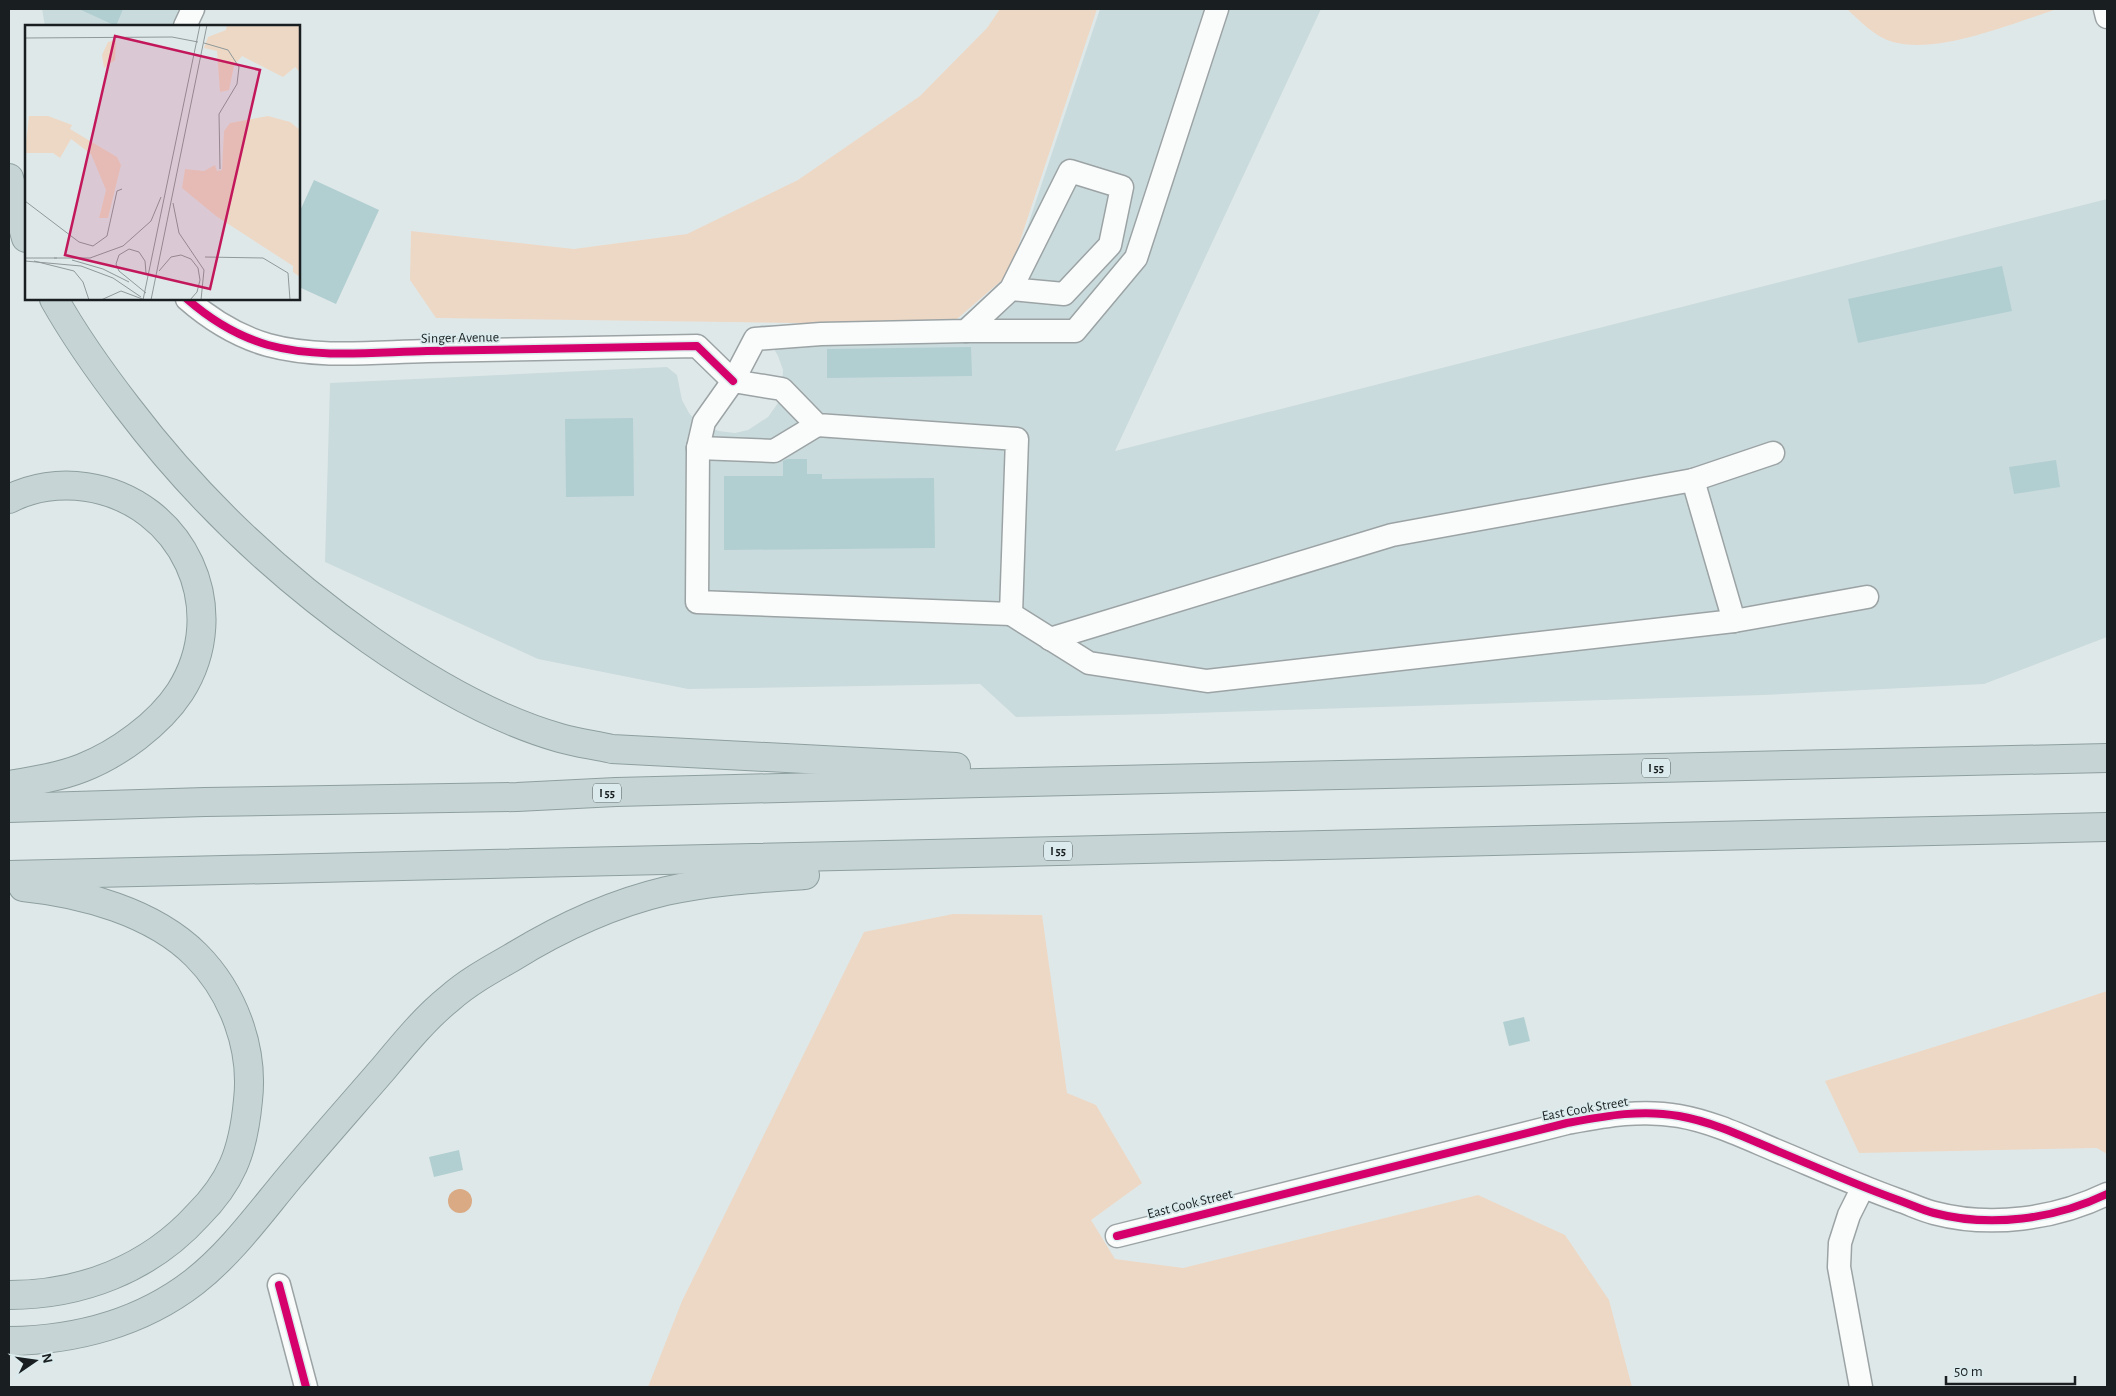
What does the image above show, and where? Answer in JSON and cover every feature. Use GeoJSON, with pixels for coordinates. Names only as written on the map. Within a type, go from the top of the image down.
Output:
{"type":"FeatureCollection","features":[{"type":"Feature","properties":{"kind":"highway"},"geometry":{"type":"LineString","coordinates":[[9,178],[25,234]]}},
{"type":"Feature","properties":{"kind":"highway"},"geometry":{"type":"LineString","coordinates":[[55,300],[73,333],[96,366],[164,455],[213,509],[260,552],[337,616],[392,655],[442,686],[498,714],[560,738],[612,749],[1205,778]]}},
{"type":"Feature","properties":{"kind":"highway"},"geometry":{"type":"LineString","coordinates":[[9,499],[32,490],[73,485],[98,489],[122,496],[140,506],[159,520],[184,552],[194,572],[202,611],[198,650],[191,671],[179,693],[144,731],[118,750],[82,768],[46,778],[9,785]]}},
{"type":"Feature","properties":{"kind":"highway","name":"I 55"},"geometry":{"type":"LineString","coordinates":[[9,808],[205,802],[517,797],[616,792],[2107,758]]}},
{"type":"Feature","properties":{"kind":"highway","name":"I 55"},"geometry":{"type":"LineString","coordinates":[[9,875],[2107,827]]}},
{"type":"Feature","properties":{"kind":"highway"},"geometry":{"type":"LineString","coordinates":[[9,1341],[50,1339],[101,1328],[137,1316],[164,1302],[195,1282],[243,1234],[408,1040],[450,998],[482,974],[526,948],[567,928],[631,901],[712,883],[892,870],[1040,851]]}},
{"type":"Feature","properties":{"kind":"highway"},"geometry":{"type":"LineString","coordinates":[[9,886],[70,896],[120,908],[154,924],[177,939],[195,954],[213,974],[232,1007],[249,1062],[250,1086],[243,1136],[233,1166],[217,1193],[188,1227],[144,1260],[100,1281],[45,1294],[9,1295]]}},
{"type":"Feature","properties":{"kind":"street"},"geometry":{"type":"LineString","coordinates":[[185,25],[193,9]]}},
{"type":"Feature","properties":{"kind":"street"},"geometry":{"type":"LineString","coordinates":[[1217,9],[1136,258],[1074,331],[821,334],[756,339],[733,381],[704,422],[698,448],[697,602],[1011,614],[1089,663],[1207,682],[1734,621],[1867,598]]}},
{"type":"Feature","properties":{"kind":"street"},"geometry":{"type":"LineString","coordinates":[[2105,9],[2107,17]]}},
{"type":"Feature","properties":{"kind":"street"},"geometry":{"type":"LineString","coordinates":[[966,331],[1011,289],[1070,171],[1122,187],[1110,245],[1064,294],[1011,289]]}},
{"type":"Feature","properties":{"kind":"street","name":"Singer Avenue"},"geometry":{"type":"LineString","coordinates":[[188,300],[209,317],[238,334],[253,340],[289,349],[348,352],[697,346],[733,381]]}},
{"type":"Feature","properties":{"kind":"street"},"geometry":{"type":"LineString","coordinates":[[733,381],[782,390],[817,424]]}},
{"type":"Feature","properties":{"kind":"street"},"geometry":{"type":"LineString","coordinates":[[698,448],[774,451],[817,424],[1017,439],[1011,614]]}},
{"type":"Feature","properties":{"kind":"street"},"geometry":{"type":"LineString","coordinates":[[1050,638],[1392,535],[1693,480],[1773,453]]}},
{"type":"Feature","properties":{"kind":"street"},"geometry":{"type":"LineString","coordinates":[[1693,480],[1734,621]]}},
{"type":"Feature","properties":{"kind":"street","name":"East Cook Street"},"geometry":{"type":"LineString","coordinates":[[1116,1236],[1567,1123],[1627,1113],[1654,1112],[1710,1124],[1863,1188],[1934,1213],[1968,1219],[2028,1218],[2084,1204],[2107,1194]]}},
{"type":"Feature","properties":{"kind":"street"},"geometry":{"type":"LineString","coordinates":[[1861,1387],[1839,1267],[1840,1243],[1849,1215],[1863,1188]]}},
{"type":"Feature","properties":{"kind":"street"},"geometry":{"type":"LineString","coordinates":[[279,1285],[306,1387]]}},
{"type":"Feature","properties":{"kind":"shaded area"},"geometry":{"type":"Polygon","coordinates":[[[42,9],[183,9],[176,25],[45,25],[42,9]]]}},
{"type":"Feature","properties":{"kind":"shaded area"},"geometry":{"type":"Polygon","coordinates":[[[1000,9],[1097,9],[1009,274],[950,325],[436,318],[410,280],[411,231],[574,249],[687,234],[798,180],[920,96],[987,28],[1000,9]]]}},
{"type":"Feature","properties":{"kind":"shaded area"},"geometry":{"type":"Polygon","coordinates":[[[1100,9],[1321,9],[1115,451],[2107,199],[2107,637],[1984,684],[1764,695],[1016,717],[980,684],[688,689],[538,659],[325,562],[330,383],[667,367],[677,375],[682,400],[696,421],[719,431],[735,433],[748,430],[768,417],[778,403],[782,390],[783,370],[778,356],[760,325],[950,327],[1011,276],[1100,9]]]}},
{"type":"Feature","properties":{"kind":"shaded area"},"geometry":{"type":"Polygon","coordinates":[[[1847,9],[2057,9],[1975,36],[1953,41],[1911,45],[1886,40],[1868,28],[1847,9]]]}},
{"type":"Feature","properties":{"kind":"shaded area"},"geometry":{"type":"Polygon","coordinates":[[[953,914],[1042,915],[1067,1093],[1096,1105],[1142,1183],[1091,1220],[1115,1259],[1183,1268],[1478,1195],[1565,1235],[1609,1300],[1632,1387],[648,1387],[682,1301],[864,932],[953,914]]]}},
{"type":"Feature","properties":{"kind":"shaded area"},"geometry":{"type":"Polygon","coordinates":[[[2107,991],[2107,1154],[2097,1148],[1859,1153],[1825,1081],[2107,991]]]}},
{"type":"Feature","properties":{"kind":"shaded area"},"geometry":{"type":"Polygon","coordinates":[[[460,1189],[469,1192],[472,1201],[469,1210],[460,1213],[451,1210],[448,1201],[451,1192],[460,1189]]]}},
{"type":"Feature","properties":{"kind":"building"},"geometry":{"type":"Polygon","coordinates":[[[79,9],[123,9],[116,25],[79,9]]]}},
{"type":"Feature","properties":{"kind":"building"},"geometry":{"type":"Polygon","coordinates":[[[314,180],[379,210],[336,304],[300,287],[300,211],[314,180]]]}},
{"type":"Feature","properties":{"kind":"building"},"geometry":{"type":"Polygon","coordinates":[[[2002,266],[2012,311],[1858,343],[1848,299],[2002,266]]]}},
{"type":"Feature","properties":{"kind":"building"},"geometry":{"type":"Polygon","coordinates":[[[971,347],[972,376],[827,378],[827,349],[971,347]]]}},
{"type":"Feature","properties":{"kind":"building"},"geometry":{"type":"Polygon","coordinates":[[[633,418],[634,496],[566,497],[565,419],[633,418]]]}},
{"type":"Feature","properties":{"kind":"building"},"geometry":{"type":"Polygon","coordinates":[[[787,459],[807,459],[807,474],[822,474],[822,479],[934,478],[935,548],[724,550],[724,476],[783,476],[783,461],[787,459]]]}},
{"type":"Feature","properties":{"kind":"building"},"geometry":{"type":"Polygon","coordinates":[[[2056,460],[2060,487],[2014,494],[2009,467],[2056,460]]]}},
{"type":"Feature","properties":{"kind":"building"},"geometry":{"type":"Polygon","coordinates":[[[1524,1017],[1530,1041],[1509,1046],[1503,1022],[1524,1017]]]}},
{"type":"Feature","properties":{"kind":"building"},"geometry":{"type":"Polygon","coordinates":[[[459,1150],[463,1170],[434,1177],[429,1157],[459,1150]]]}},
{"type":"Feature","properties":{"kind":"cycle path"},"geometry":{"type":"LineString","coordinates":[[188,300],[205,314],[235,332],[268,345],[307,352],[348,354],[697,346],[733,381]]}},
{"type":"Feature","properties":{"kind":"cycle path"},"geometry":{"type":"LineString","coordinates":[[1117,1236],[1567,1123],[1637,1113],[1679,1116],[1716,1126],[1882,1194],[1930,1212],[1956,1218],[2000,1220],[2044,1215],[2066,1210],[2107,1194]]}},
{"type":"Feature","properties":{"kind":"cycle path"},"geometry":{"type":"LineString","coordinates":[[279,1285],[306,1387]]}}]}
